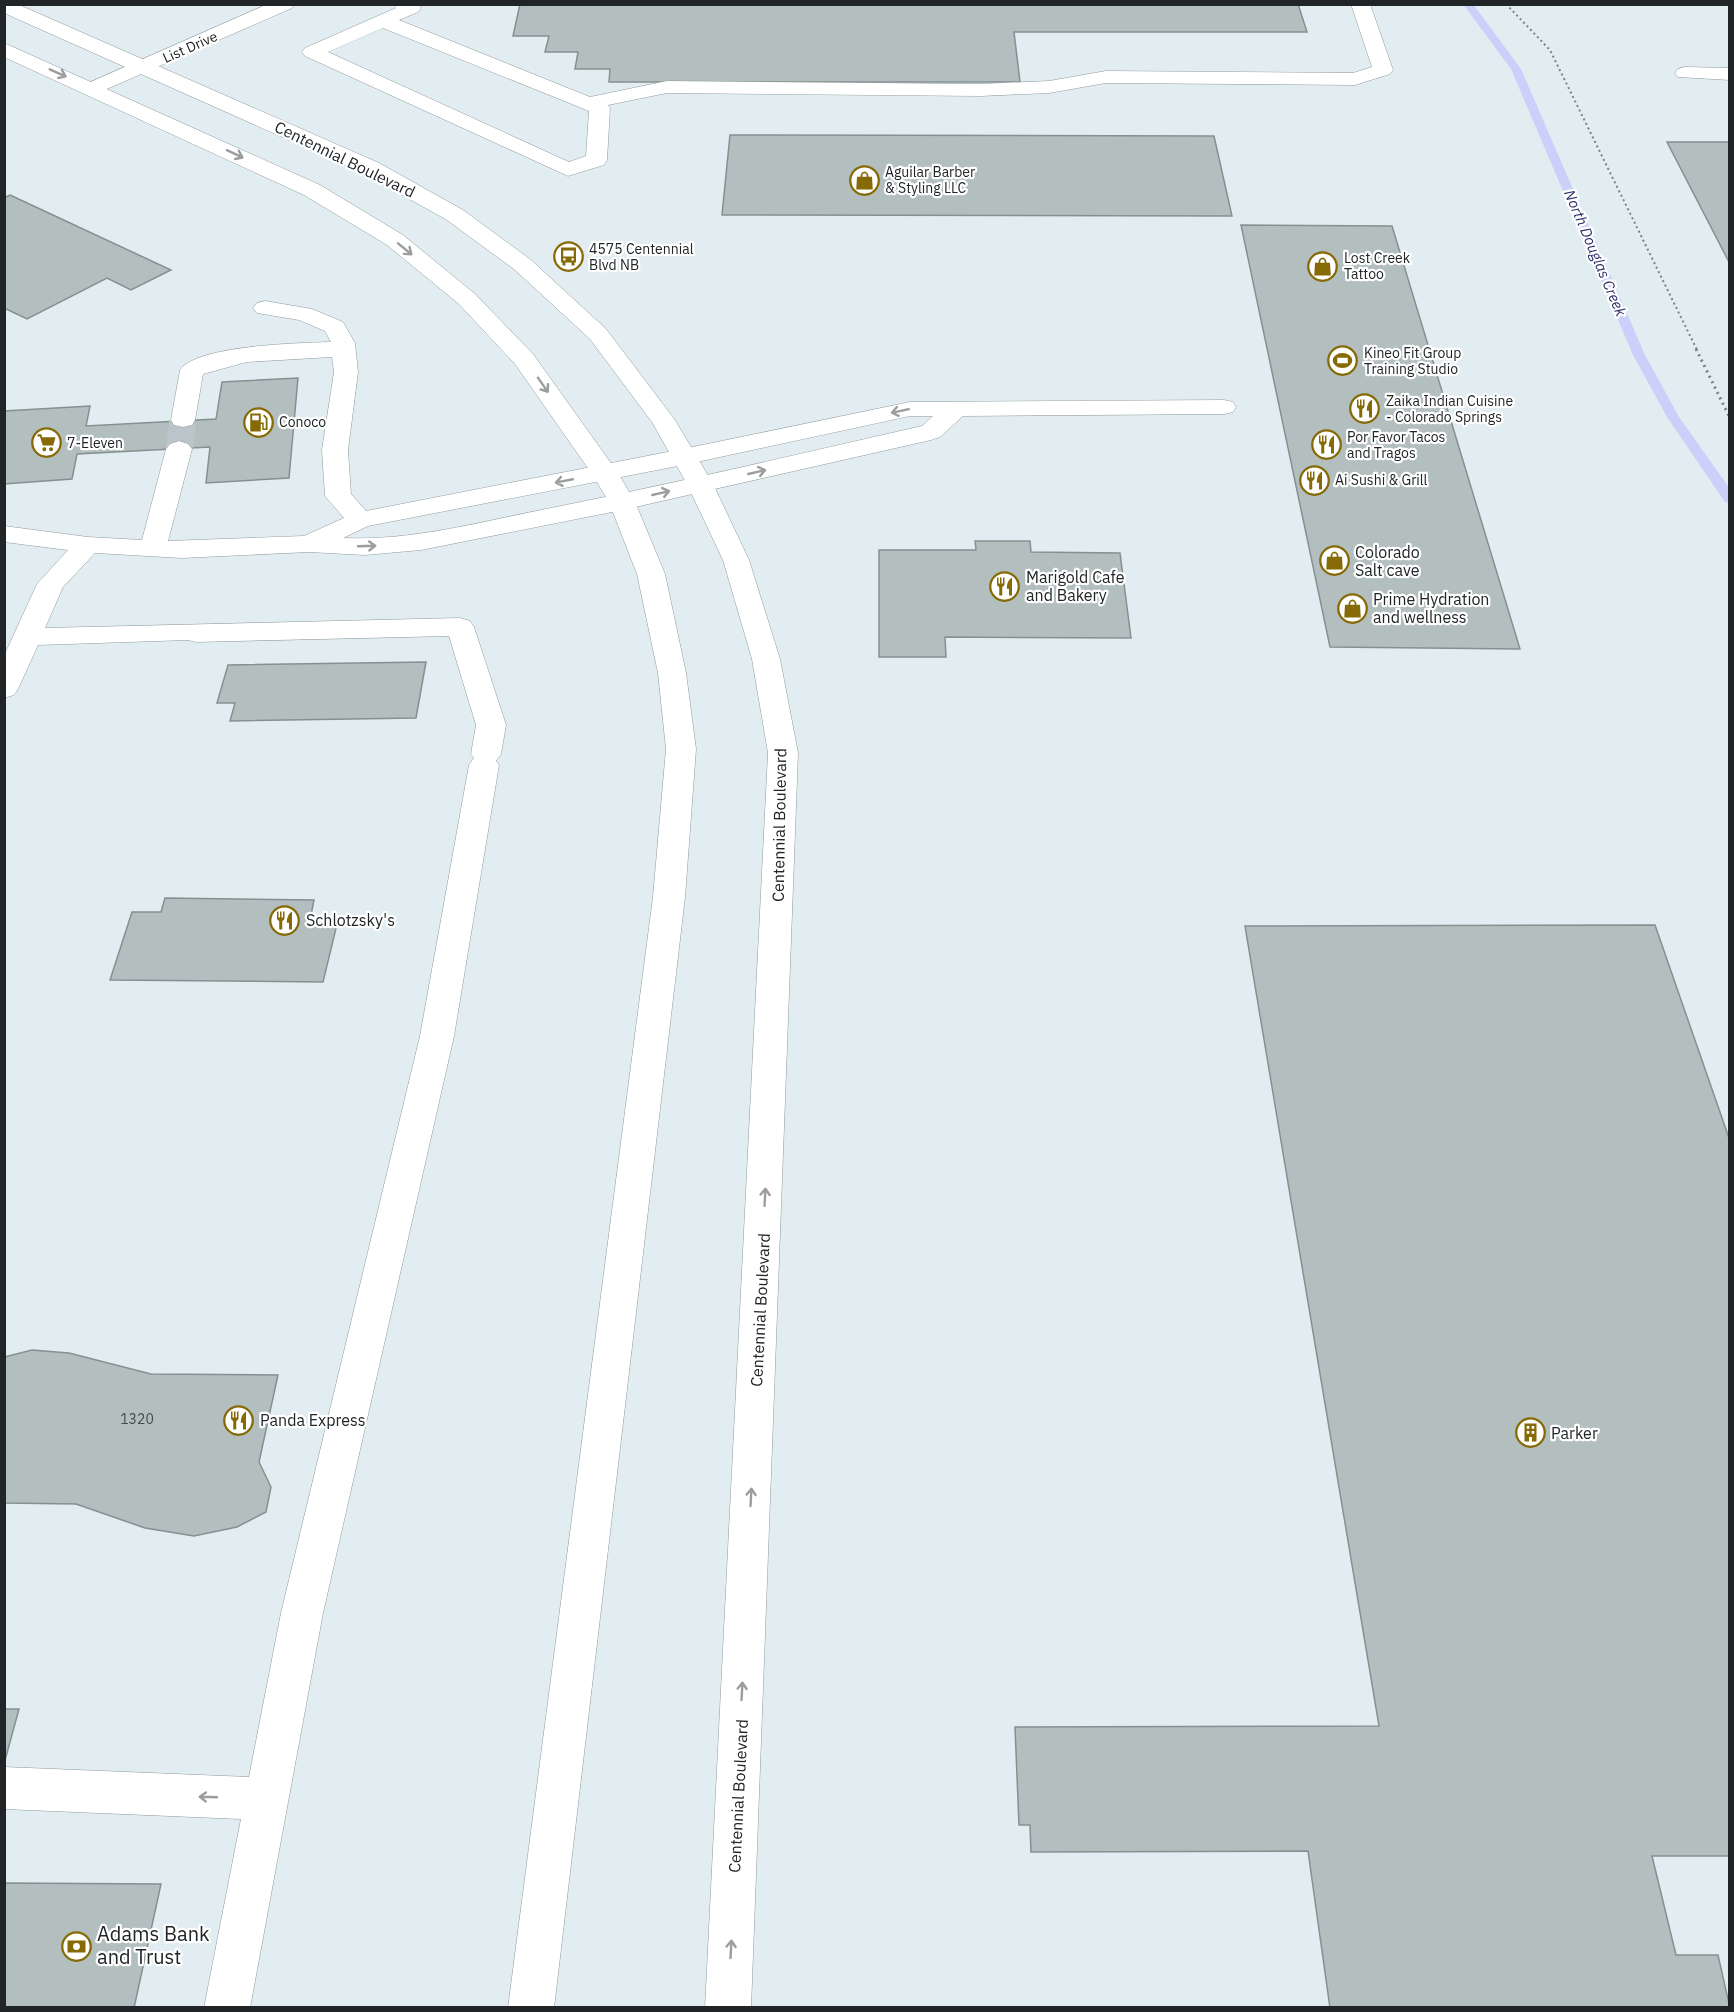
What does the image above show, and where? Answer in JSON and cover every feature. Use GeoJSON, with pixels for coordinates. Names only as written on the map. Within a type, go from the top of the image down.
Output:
{"type":"FeatureCollection","features":[{"type":"Feature","properties":{"kind":"main road","name":"List Drive"},"geometry":{"type":"LineString","coordinates":[[93,88],[285,4]]}},
{"type":"Feature","properties":{"kind":"main road"},"geometry":{"type":"LineString","coordinates":[[589,103],[667,87],[980,90],[1049,87],[1106,78],[1355,79],[1383,70],[1360,4]]}},
{"type":"Feature","properties":{"kind":"main road","name":"Centennial Boulevard"},"geometry":{"type":"LineString","coordinates":[[4,6],[371,168],[455,215],[523,265],[598,334],[663,420],[700,484],[736,560],[766,659],[783,753],[728,2007]]}},
{"type":"Feature","properties":{"kind":"main road"},"geometry":{"type":"LineString","coordinates":[[384,21],[600,108],[596,160],[568,170],[312,52],[384,21],[411,6]]}},
{"type":"Feature","properties":{"kind":"main road"},"geometry":{"type":"LineString","coordinates":[[4,49],[312,190],[395,240],[467,299],[524,359],[605,473],[622,502],[651,574],[672,673],[681,749],[669,897],[531,2007]]}},
{"type":"Feature","properties":{"kind":"main road"},"geometry":{"type":"LineString","coordinates":[[1684,73],[1730,74]]}},
{"type":"Feature","properties":{"kind":"main road"},"geometry":{"type":"LineString","coordinates":[[265,308],[304,314],[335,327],[343,349],[346,372],[335,450],[338,496],[360,520]]}},
{"type":"Feature","properties":{"kind":"main road"},"geometry":{"type":"LineString","coordinates":[[183,420],[192,370],[215,360],[252,353],[343,349]]}},
{"type":"Feature","properties":{"kind":"main road"},"geometry":{"type":"LineString","coordinates":[[4,534],[88,545],[182,550],[309,544],[365,547],[421,542],[622,502],[931,432],[958,407]]}},
{"type":"Feature","properties":{"kind":"main road"},"geometry":{"type":"LineString","coordinates":[[309,544],[360,520],[605,473],[910,409],[1224,407]]}},
{"type":"Feature","properties":{"kind":"main road"},"geometry":{"type":"LineString","coordinates":[[153,549],[179,449]]}},
{"type":"Feature","properties":{"kind":"main road"},"geometry":{"type":"LineString","coordinates":[[4,689],[51,584],[88,545]]}},
{"type":"Feature","properties":{"kind":"main road"},"geometry":{"type":"LineString","coordinates":[[28,637],[460,627],[491,725],[436,1036],[302,1612],[227,2007]]}},
{"type":"Feature","properties":{"kind":"main road"},"geometry":{"type":"LineString","coordinates":[[4,1788],[267,1799]]}},
{"type":"Feature","properties":{"kind":"path"},"geometry":{"type":"LineString","coordinates":[[1506,4],[1550,50],[1730,418]]}},
{"type":"Feature","properties":{"kind":"building"},"geometry":{"type":"Polygon","coordinates":[[[520,4],[1298,4],[1307,32],[1014,32],[1020,82],[609,82],[610,69],[575,69],[578,52],[545,52],[549,36],[513,36],[520,4]]]}},
{"type":"Feature","properties":{"kind":"building"},"geometry":{"type":"Polygon","coordinates":[[[730,135],[1214,136],[1232,216],[722,215],[730,135]]]}},
{"type":"Feature","properties":{"kind":"building"},"geometry":{"type":"Polygon","coordinates":[[[1667,142],[1730,142],[1730,264],[1667,142]]]}},
{"type":"Feature","properties":{"kind":"building"},"geometry":{"type":"Polygon","coordinates":[[[10,195],[171,270],[131,290],[107,278],[27,319],[4,308],[4,198],[10,195]]]}},
{"type":"Feature","properties":{"kind":"building"},"geometry":{"type":"Polygon","coordinates":[[[1241,225],[1392,226],[1520,649],[1330,647],[1241,225]]]}},
{"type":"Feature","properties":{"kind":"building"},"geometry":{"type":"Polygon","coordinates":[[[298,378],[289,478],[206,483],[210,447],[77,454],[72,479],[4,484],[4,411],[90,406],[86,426],[216,419],[222,382],[298,378]]]}},
{"type":"Feature","properties":{"kind":"building"},"geometry":{"type":"Polygon","coordinates":[[[975,541],[1030,541],[1031,552],[1120,553],[1131,638],[945,637],[946,657],[879,657],[879,550],[976,550],[975,541]]]}},
{"type":"Feature","properties":{"kind":"building"},"geometry":{"type":"Polygon","coordinates":[[[426,662],[416,718],[230,721],[235,703],[217,703],[228,665],[426,662]]]}},
{"type":"Feature","properties":{"kind":"building"},"geometry":{"type":"Polygon","coordinates":[[[165,898],[314,900],[310,920],[338,920],[323,982],[110,980],[132,912],[161,912],[165,898]]]}},
{"type":"Feature","properties":{"kind":"building","name":"Parker"},"geometry":{"type":"Polygon","coordinates":[[[1655,925],[1730,1141],[1730,1856],[1652,1856],[1676,1955],[1718,1955],[1730,2008],[1330,2008],[1308,1851],[1031,1852],[1030,1825],[1019,1825],[1015,1727],[1379,1726],[1245,926],[1655,925]]]}},
{"type":"Feature","properties":{"kind":"building"},"geometry":{"type":"Polygon","coordinates":[[[32,1350],[69,1353],[151,1374],[278,1375],[259,1462],[271,1487],[266,1512],[237,1527],[194,1536],[145,1528],[76,1504],[4,1503],[4,1357],[32,1350]]]}},
{"type":"Feature","properties":{"kind":"building"},"geometry":{"type":"Polygon","coordinates":[[[4,1709],[19,1709],[4,1764],[4,1709]]]}},
{"type":"Feature","properties":{"kind":"building","name":"Adams Bank and Trust"},"geometry":{"type":"Polygon","coordinates":[[[4,1883],[161,1884],[134,2008],[4,2008],[4,1883]]]}},
{"type":"Feature","properties":{"kind":"waterway","name":"North Douglas Creek"},"geometry":{"type":"LineString","coordinates":[[1467,4],[1516,69],[1639,355],[1673,417],[1730,499]]}},
{"type":"Feature","properties":{"kind":"tunnel"},"geometry":{"type":"LineString","coordinates":[[179,449],[183,420]]}},
{"type":"Feature","properties":{"kind":"place","name":"Aguilar Barber & Styling LLC"},"geometry":{"type":"Point","coordinates":[864,180]}},
{"type":"Feature","properties":{"kind":"place","name":"4575 Centennial Blvd NB"},"geometry":{"type":"Point","coordinates":[568,257]}},
{"type":"Feature","properties":{"kind":"place","name":"Lost Creek Tattoo"},"geometry":{"type":"Point","coordinates":[1323,266]}},
{"type":"Feature","properties":{"kind":"place","name":"Kineo Fit Group Training Studio"},"geometry":{"type":"Point","coordinates":[1343,361]}},
{"type":"Feature","properties":{"kind":"place","name":"Zaika Indian Cuisine - Colorado Springs"},"geometry":{"type":"Point","coordinates":[1365,409]}},
{"type":"Feature","properties":{"kind":"place","name":"Conoco"},"geometry":{"type":"Point","coordinates":[258,422]}},
{"type":"Feature","properties":{"kind":"place","name":"7-Eleven"},"geometry":{"type":"Point","coordinates":[46,443]}},
{"type":"Feature","properties":{"kind":"place","name":"Por Favor Tacos and Tragos"},"geometry":{"type":"Point","coordinates":[1326,445]}},
{"type":"Feature","properties":{"kind":"place","name":"Ai Sushi & Grill"},"geometry":{"type":"Point","coordinates":[1314,480]}},
{"type":"Feature","properties":{"kind":"place","name":"Colorado Salt cave"},"geometry":{"type":"Point","coordinates":[1334,561]}},
{"type":"Feature","properties":{"kind":"place","name":"Marigold Cafe and Bakery"},"geometry":{"type":"Point","coordinates":[1005,586]}},
{"type":"Feature","properties":{"kind":"place","name":"Prime Hydration and wellness"},"geometry":{"type":"Point","coordinates":[1352,608]}},
{"type":"Feature","properties":{"kind":"place","name":"Schlotzsky's"},"geometry":{"type":"Point","coordinates":[285,920]}},
{"type":"Feature","properties":{"kind":"place","name":"Panda Express"},"geometry":{"type":"Point","coordinates":[239,1420]}},
{"type":"Feature","properties":{"kind":"place","name":"Parker"},"geometry":{"type":"Point","coordinates":[1530,1433]}},
{"type":"Feature","properties":{"kind":"place","name":"Adams Bank and Trust"},"geometry":{"type":"Point","coordinates":[76,1946]}}]}
